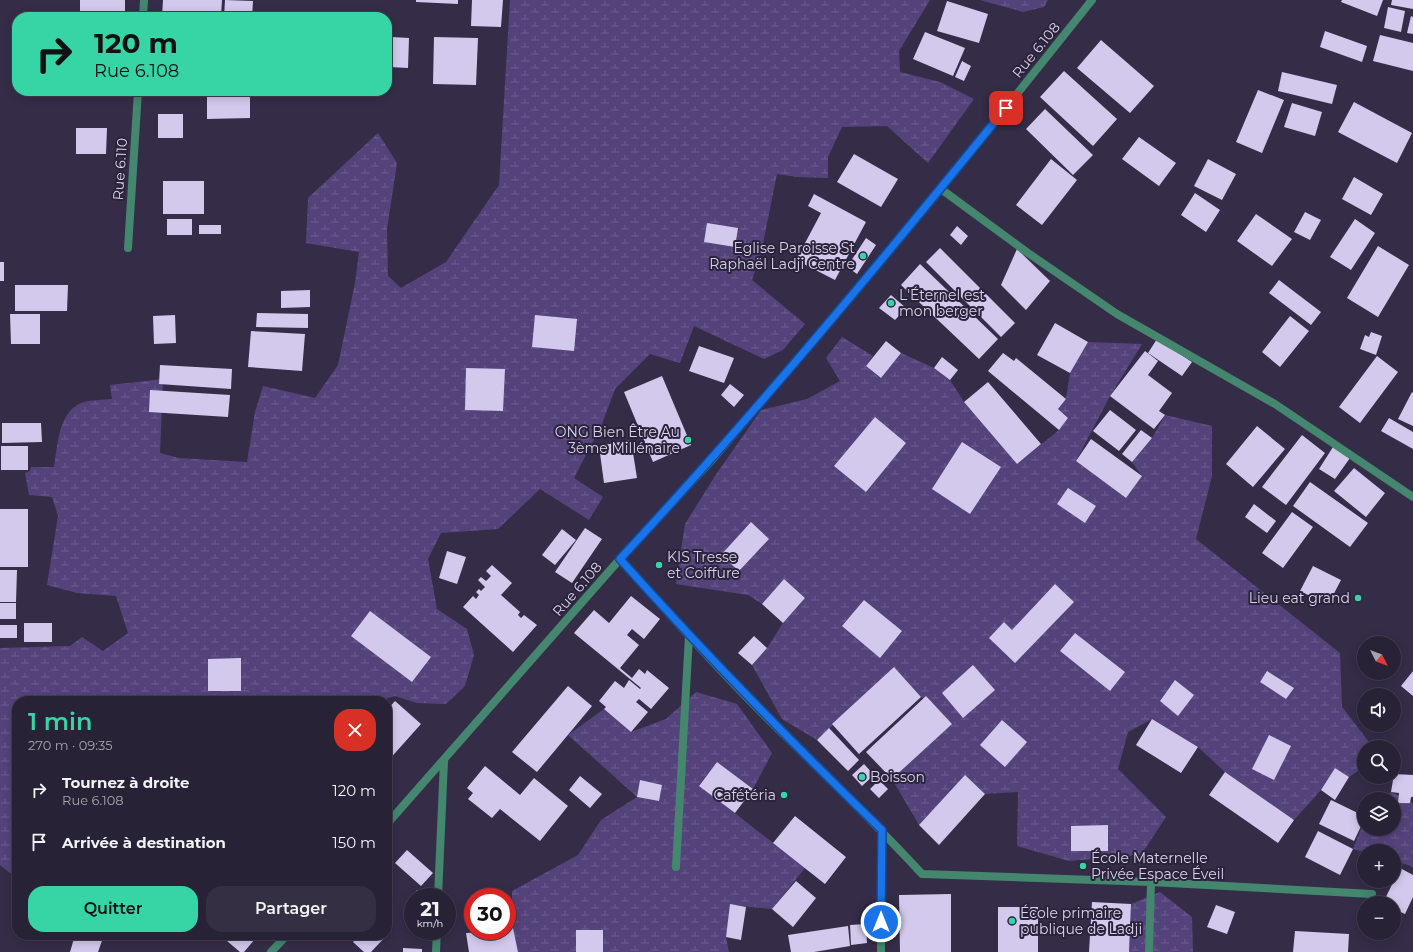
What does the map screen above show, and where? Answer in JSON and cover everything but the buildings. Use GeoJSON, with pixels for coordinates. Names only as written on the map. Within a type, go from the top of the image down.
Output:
{"type":"FeatureCollection","features":[{"type":"Feature","properties":{"kind":"street"},"geometry":{"type":"LineString","coordinates":[[143,12],[144,0]]}},
{"type":"Feature","properties":{"kind":"street","name":"Rue 6.108"},"geometry":{"type":"LineString","coordinates":[[392,818],[620,559],[712,460],[941,189],[1092,0]]}},
{"type":"Feature","properties":{"kind":"street","name":"Rue 6.110"},"geometry":{"type":"LineString","coordinates":[[128,248],[138,96]]}},
{"type":"Feature","properties":{"kind":"street"},"geometry":{"type":"LineString","coordinates":[[941,189],[1028,253],[1117,314],[1274,404],[1413,497]]}},
{"type":"Feature","properties":{"kind":"street"},"geometry":{"type":"LineString","coordinates":[[620,559],[689,636],[768,719],[882,830],[922,874],[1151,882],[1372,894]]}},
{"type":"Feature","properties":{"kind":"street"},"geometry":{"type":"LineString","coordinates":[[676,867],[689,636]]}},
{"type":"Feature","properties":{"kind":"street"},"geometry":{"type":"LineString","coordinates":[[438,888],[444,761]]}},
{"type":"Feature","properties":{"kind":"street"},"geometry":{"type":"LineString","coordinates":[[881,952],[882,830]]}},
{"type":"Feature","properties":{"kind":"street"},"geometry":{"type":"LineString","coordinates":[[1149,952],[1151,882]]}},
{"type":"Feature","properties":{"kind":"street"},"geometry":{"type":"LineString","coordinates":[[271,952],[282,940]]}},
{"type":"Feature","properties":{"kind":"street"},"geometry":{"type":"LineString","coordinates":[[436,952],[437,940]]}},
{"type":"Feature","properties":{"kind":"green space"},"geometry":{"type":"Polygon","coordinates":[[[510,0],[930,0],[899,51],[900,72],[940,82],[974,99],[928,163],[887,126],[842,127],[828,157],[828,178],[797,177],[777,174],[762,248],[752,280],[805,324],[783,350],[764,359],[694,326],[680,363],[650,354],[615,389],[602,424],[574,478],[603,497],[589,520],[540,489],[498,529],[441,533],[428,559],[437,609],[467,629],[474,655],[465,686],[446,704],[417,703],[395,696],[12,696],[12,872],[10,873],[0,865],[0,648],[70,646],[82,637],[103,651],[128,633],[116,596],[77,593],[47,585],[58,516],[52,497],[29,495],[25,473],[30,471],[31,467],[54,467],[58,439],[64,420],[69,412],[75,406],[84,402],[112,399],[110,385],[163,379],[160,453],[179,458],[247,462],[255,412],[263,386],[315,398],[338,365],[355,283],[359,252],[306,243],[308,198],[378,133],[397,163],[387,229],[388,276],[401,288],[446,262],[499,185],[510,0]]]}},
{"type":"Feature","properties":{"kind":"green space"},"geometry":{"type":"Polygon","coordinates":[[[980,0],[1048,0],[1044,7],[1023,12],[980,0]]]}},
{"type":"Feature","properties":{"kind":"green space"},"geometry":{"type":"Polygon","coordinates":[[[842,337],[873,356],[866,366],[880,378],[901,353],[934,368],[950,380],[964,402],[1017,464],[1059,430],[1068,418],[1058,409],[1066,399],[1070,373],[1088,342],[1142,344],[1110,396],[1076,461],[1126,498],[1142,476],[1132,462],[1152,438],[1165,415],[1212,426],[1212,476],[1196,539],[1340,653],[1342,707],[1357,726],[1357,732],[1361,732],[1367,740],[1357,740],[1357,772],[1349,777],[1335,768],[1321,790],[1294,820],[1225,772],[1198,747],[1152,719],[1128,732],[1118,769],[1166,817],[1141,855],[1069,861],[1017,846],[1018,792],[985,794],[965,776],[919,825],[892,779],[951,723],[921,697],[894,667],[817,740],[782,719],[752,665],[767,648],[783,623],[805,598],[784,579],[762,604],[748,595],[676,584],[685,524],[715,476],[761,410],[807,399],[840,381],[826,358],[842,337]]]}},
{"type":"Feature","properties":{"kind":"green space"},"geometry":{"type":"Polygon","coordinates":[[[696,692],[737,704],[772,753],[753,789],[717,762],[699,785],[805,868],[772,909],[731,905],[726,937],[729,952],[518,952],[516,940],[516,889],[578,855],[601,820],[637,797],[568,735],[604,709],[631,732],[666,719],[696,692]]]}},
{"type":"Feature","properties":{"kind":"green space"},"geometry":{"type":"Polygon","coordinates":[[[1401,797],[1413,803],[1413,868],[1401,863],[1401,844],[1357,844],[1357,850],[1353,849],[1358,836],[1401,836],[1401,797]]]}},
{"type":"Feature","properties":{"kind":"green space"},"geometry":{"type":"Polygon","coordinates":[[[1160,892],[1192,917],[1193,952],[1129,952],[1131,904],[1160,892]]]}},
{"type":"Feature","properties":{"kind":"place","name":"Eglise Paroisse St Raphaël Ladji Centre"},"geometry":{"type":"Point","coordinates":[863,256]}},
{"type":"Feature","properties":{"kind":"place","name":"L'Éternel est mon berger"},"geometry":{"type":"Point","coordinates":[891,303]}},
{"type":"Feature","properties":{"kind":"place","name":"ONG Bien Être Au 3ème Millénaire"},"geometry":{"type":"Point","coordinates":[688,440]}},
{"type":"Feature","properties":{"kind":"place","name":"KIS Tresse et Coiffure"},"geometry":{"type":"Point","coordinates":[659,565]}},
{"type":"Feature","properties":{"kind":"place","name":"Lieu eat grand"},"geometry":{"type":"Point","coordinates":[1358,598]}},
{"type":"Feature","properties":{"kind":"place","name":"Boisson"},"geometry":{"type":"Point","coordinates":[862,777]}},
{"type":"Feature","properties":{"kind":"place","name":"Cafétéria"},"geometry":{"type":"Point","coordinates":[784,795]}},
{"type":"Feature","properties":{"kind":"place","name":"École Maternelle Privée Espace Éveil"},"geometry":{"type":"Point","coordinates":[1083,866]}},
{"type":"Feature","properties":{"kind":"place","name":"École primaire publique de Ladji"},"geometry":{"type":"Point","coordinates":[1012,921]}},
{"type":"Feature","properties":{"kind":"route"},"geometry":{"type":"LineString","coordinates":[[881,922],[882,830],[768,719],[689,636],[620,559],[712,460],[941,189],[1006,108]]}}]}
